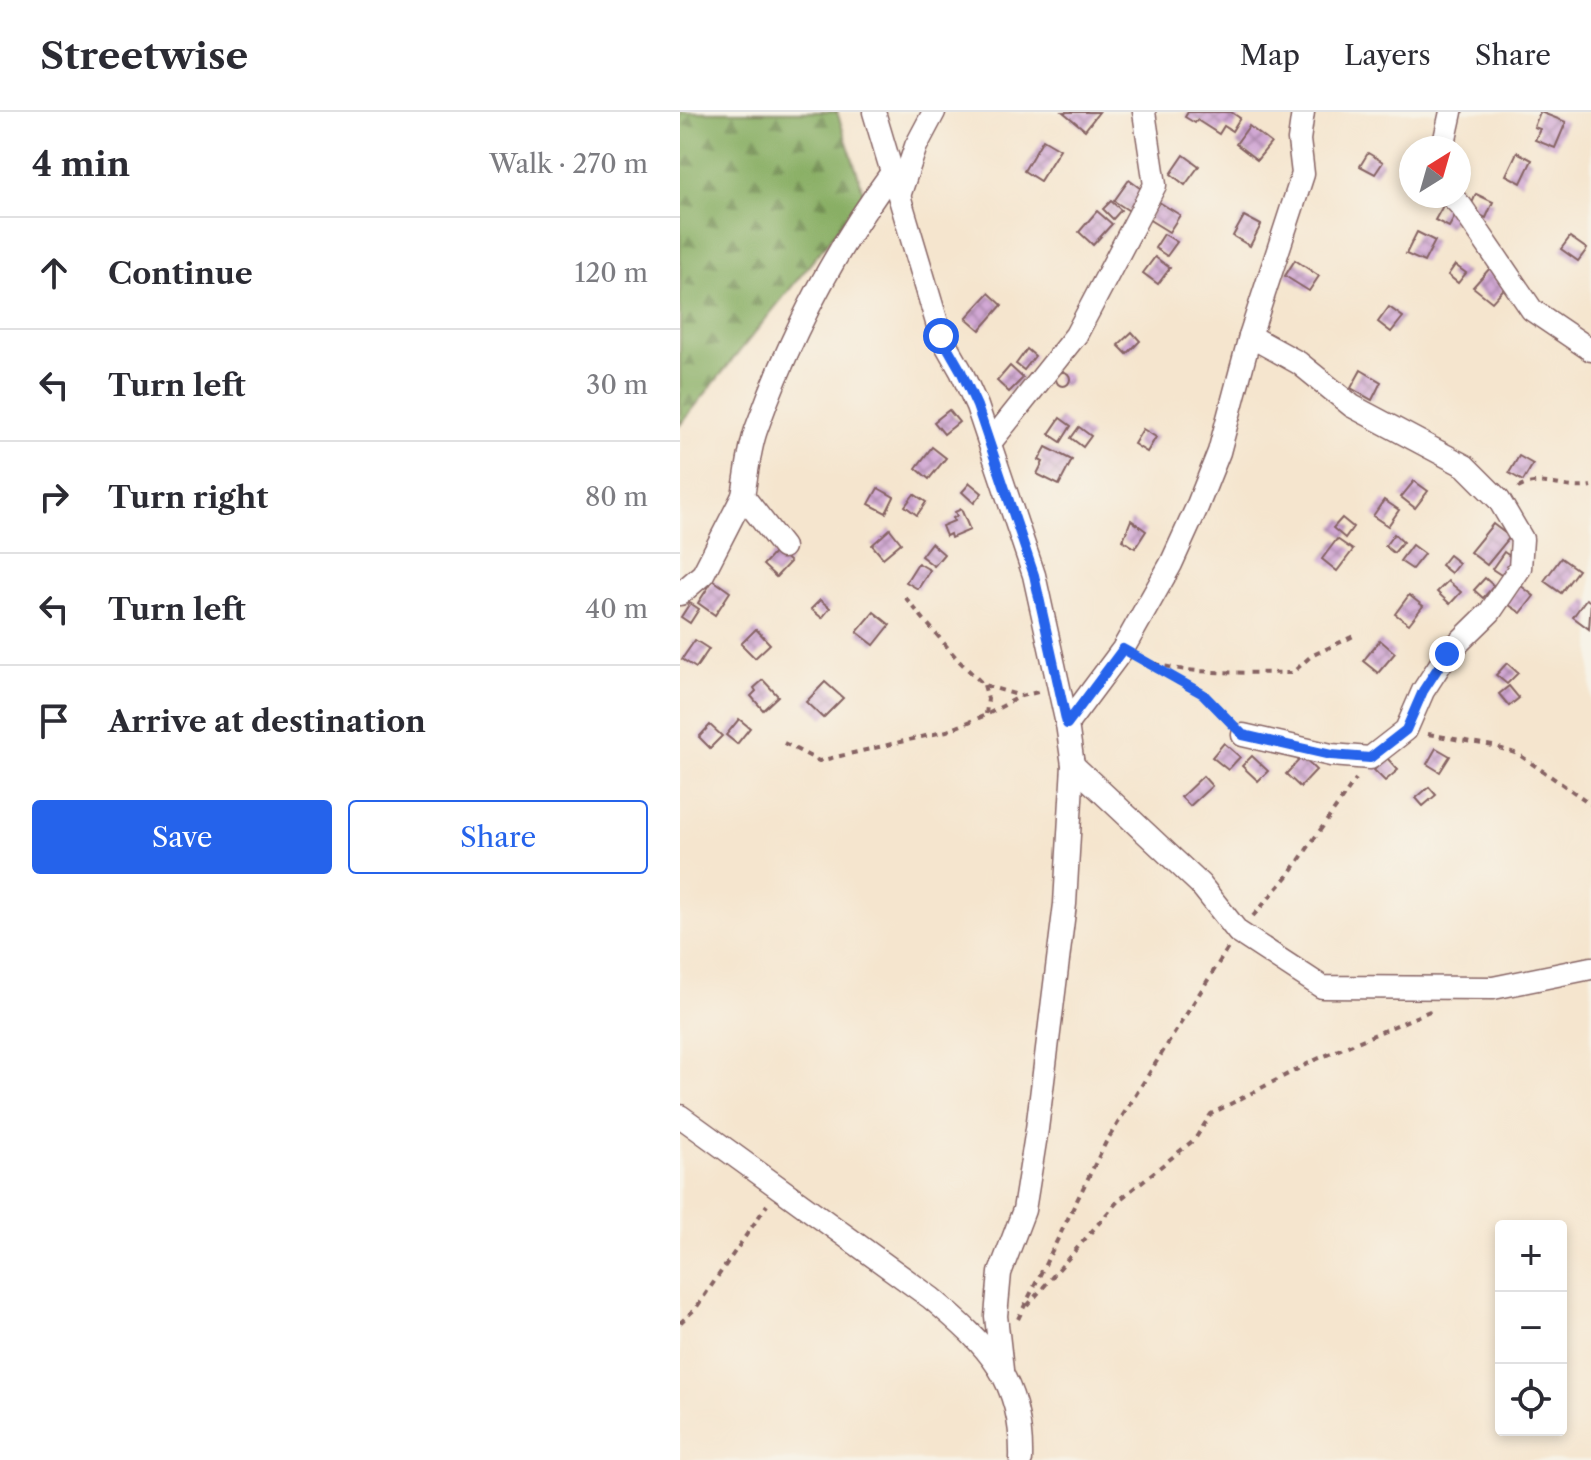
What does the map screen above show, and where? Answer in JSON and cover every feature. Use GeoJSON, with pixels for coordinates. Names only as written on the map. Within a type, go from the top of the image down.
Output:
{"type":"FeatureCollection","features":[{"type":"Feature","properties":{"kind":"street"},"geometry":{"type":"LineString","coordinates":[[874,112],[941,336],[961,371],[990,443],[1034,575],[1073,765],[1065,904],[1041,1099],[1024,1210],[1000,1273],[996,1316],[1001,1359],[1016,1402],[1022,1433],[1021,1460]]}},
{"type":"Feature","properties":{"kind":"street"},"geometry":{"type":"LineString","coordinates":[[900,193],[916,146],[934,112]]}},
{"type":"Feature","properties":{"kind":"street"},"geometry":{"type":"LineString","coordinates":[[990,443],[1076,335],[1155,185],[1144,112]]}},
{"type":"Feature","properties":{"kind":"street"},"geometry":{"type":"LineString","coordinates":[[1067,724],[1123,649],[1171,564],[1219,452],[1250,336],[1303,174],[1299,140],[1303,112]]}},
{"type":"Feature","properties":{"kind":"street"},"geometry":{"type":"LineString","coordinates":[[1446,136],[1451,112]]}},
{"type":"Feature","properties":{"kind":"street"},"geometry":{"type":"LineString","coordinates":[[680,594],[703,574],[743,496],[755,432],[805,313],[865,208],[893,171]]}},
{"type":"Feature","properties":{"kind":"street"},"geometry":{"type":"LineString","coordinates":[[1462,208],[1532,310],[1591,350]]}},
{"type":"Feature","properties":{"kind":"street"},"geometry":{"type":"LineString","coordinates":[[1243,735],[1331,755],[1370,758],[1406,730],[1423,691],[1447,654],[1490,612],[1520,568],[1522,539],[1499,500],[1465,466],[1352,406],[1299,363],[1250,336]]}},
{"type":"Feature","properties":{"kind":"street"},"geometry":{"type":"LineString","coordinates":[[743,496],[783,547]]}},
{"type":"Feature","properties":{"kind":"street"},"geometry":{"type":"LineString","coordinates":[[1073,765],[1200,884],[1238,932],[1322,987],[1493,988],[1591,968]]}},
{"type":"Feature","properties":{"kind":"street"},"geometry":{"type":"LineString","coordinates":[[680,1116],[931,1298],[1001,1359]]}},
{"type":"Feature","properties":{"kind":"path"},"geometry":{"type":"LineString","coordinates":[[1499,500],[1523,485],[1539,480],[1577,490],[1591,486]]}},
{"type":"Feature","properties":{"kind":"path"},"geometry":{"type":"LineString","coordinates":[[905,597],[959,661],[984,685],[1021,696]]}},
{"type":"Feature","properties":{"kind":"path"},"geometry":{"type":"LineString","coordinates":[[1153,664],[1200,670],[1292,673],[1311,656],[1358,634]]}},
{"type":"Feature","properties":{"kind":"path"},"geometry":{"type":"LineString","coordinates":[[1123,649],[1203,694],[1243,735]]}},
{"type":"Feature","properties":{"kind":"path"},"geometry":{"type":"LineString","coordinates":[[984,685],[988,699],[986,715]]}},
{"type":"Feature","properties":{"kind":"path"},"geometry":{"type":"LineString","coordinates":[[784,743],[819,761],[947,731],[1021,696],[1058,689]]}},
{"type":"Feature","properties":{"kind":"path"},"geometry":{"type":"LineString","coordinates":[[1406,730],[1493,746],[1518,754],[1591,804]]}},
{"type":"Feature","properties":{"kind":"path"},"geometry":{"type":"LineString","coordinates":[[1001,1359],[1106,1142],[1238,932],[1288,876],[1370,758]]}},
{"type":"Feature","properties":{"kind":"path"},"geometry":{"type":"LineString","coordinates":[[1023,1310],[1118,1201],[1195,1139],[1211,1114],[1315,1060],[1435,1008]]}},
{"type":"Feature","properties":{"kind":"path"},"geometry":{"type":"LineString","coordinates":[[680,1323],[696,1308],[761,1210],[784,1190]]}},
{"type":"Feature","properties":{"kind":"green space"},"geometry":{"type":"Polygon","coordinates":[[[680,112],[837,112],[865,196],[680,425],[680,112]]]}},
{"type":"Feature","properties":{"kind":"building"},"geometry":{"type":"Polygon","coordinates":[[[1063,112],[1099,112],[1085,130],[1063,112]]]}},
{"type":"Feature","properties":{"kind":"building"},"geometry":{"type":"Polygon","coordinates":[[[1188,112],[1231,112],[1240,118],[1232,131],[1224,126],[1219,134],[1197,120],[1195,123],[1185,117],[1188,112]]]}},
{"type":"Feature","properties":{"kind":"building"},"geometry":{"type":"Polygon","coordinates":[[[1540,112],[1566,122],[1555,148],[1535,140],[1540,129],[1534,127],[1540,112]]]}},
{"type":"Feature","properties":{"kind":"building"},"geometry":{"type":"Polygon","coordinates":[[[1249,126],[1271,143],[1257,160],[1236,144],[1249,126]]]}},
{"type":"Feature","properties":{"kind":"building"},"geometry":{"type":"Polygon","coordinates":[[[1043,139],[1060,149],[1040,181],[1024,171],[1043,139]]]}},
{"type":"Feature","properties":{"kind":"building"},"geometry":{"type":"Polygon","coordinates":[[[1517,152],[1532,160],[1521,183],[1506,175],[1517,152]]]}},
{"type":"Feature","properties":{"kind":"building"},"geometry":{"type":"Polygon","coordinates":[[[1368,153],[1383,162],[1375,174],[1360,166],[1368,153]]]}},
{"type":"Feature","properties":{"kind":"building"},"geometry":{"type":"Polygon","coordinates":[[[1184,155],[1199,166],[1185,185],[1171,174],[1184,155]]]}},
{"type":"Feature","properties":{"kind":"building"},"geometry":{"type":"Polygon","coordinates":[[[1129,180],[1145,192],[1131,212],[1114,201],[1129,180]]]}},
{"type":"Feature","properties":{"kind":"building"},"geometry":{"type":"Polygon","coordinates":[[[1476,194],[1493,202],[1486,218],[1469,210],[1476,194]]]}},
{"type":"Feature","properties":{"kind":"building"},"geometry":{"type":"Polygon","coordinates":[[[1111,201],[1121,210],[1113,219],[1103,209],[1111,201]]]}},
{"type":"Feature","properties":{"kind":"building"},"geometry":{"type":"Polygon","coordinates":[[[1159,202],[1180,215],[1169,232],[1148,219],[1159,202]]]}},
{"type":"Feature","properties":{"kind":"building"},"geometry":{"type":"Polygon","coordinates":[[[1442,208],[1459,209],[1449,227],[1435,220],[1442,208]]]}},
{"type":"Feature","properties":{"kind":"building"},"geometry":{"type":"Polygon","coordinates":[[[1097,211],[1112,224],[1093,245],[1079,232],[1097,211]]]}},
{"type":"Feature","properties":{"kind":"building"},"geometry":{"type":"Polygon","coordinates":[[[1244,216],[1261,225],[1250,246],[1233,236],[1244,216]]]}},
{"type":"Feature","properties":{"kind":"building"},"geometry":{"type":"Polygon","coordinates":[[[1417,232],[1435,241],[1424,262],[1406,254],[1417,232]]]}},
{"type":"Feature","properties":{"kind":"building"},"geometry":{"type":"Polygon","coordinates":[[[1164,234],[1177,242],[1167,256],[1155,248],[1164,234]]]}},
{"type":"Feature","properties":{"kind":"building"},"geometry":{"type":"Polygon","coordinates":[[[1570,237],[1587,249],[1578,261],[1561,249],[1570,237]]]}},
{"type":"Feature","properties":{"kind":"building"},"geometry":{"type":"Polygon","coordinates":[[[1155,257],[1170,268],[1158,284],[1143,273],[1155,257]]]}},
{"type":"Feature","properties":{"kind":"building"},"geometry":{"type":"Polygon","coordinates":[[[1295,260],[1319,276],[1309,291],[1285,276],[1295,260]]]}},
{"type":"Feature","properties":{"kind":"building"},"geometry":{"type":"Polygon","coordinates":[[[1455,265],[1466,273],[1458,283],[1448,275],[1455,265]]]}},
{"type":"Feature","properties":{"kind":"building"},"geometry":{"type":"Polygon","coordinates":[[[1491,267],[1509,283],[1492,302],[1473,287],[1491,267]]]}},
{"type":"Feature","properties":{"kind":"building"},"geometry":{"type":"Polygon","coordinates":[[[989,293],[1002,305],[980,330],[966,318],[989,293]]]}},
{"type":"Feature","properties":{"kind":"building"},"geometry":{"type":"Polygon","coordinates":[[[1389,307],[1403,317],[1391,332],[1378,322],[1389,307]]]}},
{"type":"Feature","properties":{"kind":"building"},"geometry":{"type":"Polygon","coordinates":[[[1132,332],[1140,341],[1127,354],[1118,345],[1132,332]]]}},
{"type":"Feature","properties":{"kind":"building"},"geometry":{"type":"Polygon","coordinates":[[[1027,349],[1035,356],[1024,370],[1016,364],[1027,349]]]}},
{"type":"Feature","properties":{"kind":"building"},"geometry":{"type":"Polygon","coordinates":[[[1010,366],[1023,378],[1009,392],[997,381],[1010,366]]]}},
{"type":"Feature","properties":{"kind":"building"},"geometry":{"type":"Polygon","coordinates":[[[1361,370],[1381,382],[1372,400],[1351,388],[1361,370]]]}},
{"type":"Feature","properties":{"kind":"building"},"geometry":{"type":"Polygon","coordinates":[[[1063,372],[1070,379],[1063,386],[1056,379],[1063,372]]]}},
{"type":"Feature","properties":{"kind":"building"},"geometry":{"type":"Polygon","coordinates":[[[949,410],[959,422],[944,434],[934,422],[949,410]]]}},
{"type":"Feature","properties":{"kind":"building"},"geometry":{"type":"Polygon","coordinates":[[[1060,418],[1071,426],[1061,442],[1049,434],[1060,418]]]}},
{"type":"Feature","properties":{"kind":"building"},"geometry":{"type":"Polygon","coordinates":[[[1079,427],[1091,436],[1083,447],[1071,438],[1079,427]]]}},
{"type":"Feature","properties":{"kind":"building"},"geometry":{"type":"Polygon","coordinates":[[[1143,429],[1156,437],[1147,452],[1134,444],[1143,429]]]}},
{"type":"Feature","properties":{"kind":"building"},"geometry":{"type":"Polygon","coordinates":[[[932,447],[946,458],[929,479],[916,468],[932,447]]]}},
{"type":"Feature","properties":{"kind":"building"},"geometry":{"type":"Polygon","coordinates":[[[1046,447],[1072,460],[1059,485],[1037,474],[1043,462],[1039,460],[1046,447]]]}},
{"type":"Feature","properties":{"kind":"building"},"geometry":{"type":"Polygon","coordinates":[[[1519,456],[1533,464],[1523,481],[1509,473],[1519,456]]]}},
{"type":"Feature","properties":{"kind":"building"},"geometry":{"type":"Polygon","coordinates":[[[1414,481],[1428,491],[1415,508],[1401,497],[1414,481]]]}},
{"type":"Feature","properties":{"kind":"building"},"geometry":{"type":"Polygon","coordinates":[[[970,483],[982,493],[974,503],[962,492],[970,483]]]}},
{"type":"Feature","properties":{"kind":"building"},"geometry":{"type":"Polygon","coordinates":[[[878,488],[894,497],[886,513],[869,504],[878,488]]]}},
{"type":"Feature","properties":{"kind":"building"},"geometry":{"type":"Polygon","coordinates":[[[914,494],[926,502],[917,515],[905,506],[914,494]]]}},
{"type":"Feature","properties":{"kind":"building"},"geometry":{"type":"Polygon","coordinates":[[[1384,500],[1399,510],[1388,526],[1373,516],[1384,500]]]}},
{"type":"Feature","properties":{"kind":"building"},"geometry":{"type":"Polygon","coordinates":[[[961,509],[970,530],[951,538],[950,534],[946,536],[942,526],[954,521],[953,518],[957,516],[955,512],[961,509]]]}},
{"type":"Feature","properties":{"kind":"building"},"geometry":{"type":"Polygon","coordinates":[[[1342,518],[1353,527],[1345,538],[1333,528],[1342,518]]]}},
{"type":"Feature","properties":{"kind":"building"},"geometry":{"type":"Polygon","coordinates":[[[1131,520],[1146,531],[1135,548],[1123,540],[1131,520]]]}},
{"type":"Feature","properties":{"kind":"building"},"geometry":{"type":"Polygon","coordinates":[[[1493,524],[1510,537],[1487,565],[1470,552],[1493,524]]]}},
{"type":"Feature","properties":{"kind":"building"},"geometry":{"type":"Polygon","coordinates":[[[890,529],[901,543],[883,558],[872,545],[890,529]]]}},
{"type":"Feature","properties":{"kind":"building"},"geometry":{"type":"Polygon","coordinates":[[[1394,534],[1403,542],[1394,553],[1385,546],[1394,534]]]}},
{"type":"Feature","properties":{"kind":"building"},"geometry":{"type":"Polygon","coordinates":[[[1337,539],[1353,550],[1337,571],[1322,559],[1337,539]]]}},
{"type":"Feature","properties":{"kind":"building"},"geometry":{"type":"Polygon","coordinates":[[[931,543],[944,554],[934,566],[921,556],[931,543]]]}},
{"type":"Feature","properties":{"kind":"building"},"geometry":{"type":"Polygon","coordinates":[[[1412,545],[1424,554],[1412,569],[1400,561],[1412,545]]]}},
{"type":"Feature","properties":{"kind":"building"},"geometry":{"type":"Polygon","coordinates":[[[777,550],[790,562],[776,577],[763,565],[777,550]]]}},
{"type":"Feature","properties":{"kind":"building"},"geometry":{"type":"Polygon","coordinates":[[[1504,552],[1517,561],[1506,578],[1492,569],[1504,552]]]}},
{"type":"Feature","properties":{"kind":"building"},"geometry":{"type":"Polygon","coordinates":[[[1449,555],[1459,563],[1451,573],[1441,565],[1449,555]]]}},
{"type":"Feature","properties":{"kind":"building"},"geometry":{"type":"Polygon","coordinates":[[[1561,558],[1578,570],[1561,593],[1544,581],[1561,558]]]}},
{"type":"Feature","properties":{"kind":"building"},"geometry":{"type":"Polygon","coordinates":[[[918,563],[930,570],[918,589],[906,582],[918,563]]]}},
{"type":"Feature","properties":{"kind":"building"},"geometry":{"type":"Polygon","coordinates":[[[1485,578],[1494,586],[1483,598],[1474,590],[1485,578]]]}},
{"type":"Feature","properties":{"kind":"building"},"geometry":{"type":"Polygon","coordinates":[[[713,580],[730,592],[715,615],[698,603],[713,580]]]}},
{"type":"Feature","properties":{"kind":"building"},"geometry":{"type":"Polygon","coordinates":[[[1448,581],[1461,592],[1450,604],[1437,592],[1448,581]]]}},
{"type":"Feature","properties":{"kind":"building"},"geometry":{"type":"Polygon","coordinates":[[[1520,585],[1534,596],[1521,613],[1506,603],[1520,585]]]}},
{"type":"Feature","properties":{"kind":"building"},"geometry":{"type":"Polygon","coordinates":[[[1409,595],[1423,606],[1409,624],[1395,614],[1409,595]]]}},
{"type":"Feature","properties":{"kind":"building"},"geometry":{"type":"Polygon","coordinates":[[[1586,599],[1591,602],[1589,629],[1573,617],[1586,599]]]}},
{"type":"Feature","properties":{"kind":"building"},"geometry":{"type":"Polygon","coordinates":[[[820,600],[830,608],[822,618],[811,609],[820,600]]]}},
{"type":"Feature","properties":{"kind":"building"},"geometry":{"type":"Polygon","coordinates":[[[690,603],[699,609],[690,623],[681,617],[690,603]]]}},
{"type":"Feature","properties":{"kind":"building"},"geometry":{"type":"Polygon","coordinates":[[[874,612],[890,625],[874,645],[857,632],[874,612]]]}},
{"type":"Feature","properties":{"kind":"building"},"geometry":{"type":"Polygon","coordinates":[[[756,629],[770,644],[755,658],[741,644],[756,629]]]}},
{"type":"Feature","properties":{"kind":"building"},"geometry":{"type":"Polygon","coordinates":[[[695,640],[709,649],[696,668],[682,659],[695,640]]]}},
{"type":"Feature","properties":{"kind":"building"},"geometry":{"type":"Polygon","coordinates":[[[1380,640],[1395,653],[1378,673],[1363,661],[1380,640]]]}},
{"type":"Feature","properties":{"kind":"building"},"geometry":{"type":"Polygon","coordinates":[[[1507,663],[1518,673],[1507,684],[1496,675],[1507,663]]]}},
{"type":"Feature","properties":{"kind":"building"},"geometry":{"type":"Polygon","coordinates":[[[763,680],[778,696],[763,710],[751,696],[763,680]]]}},
{"type":"Feature","properties":{"kind":"building"},"geometry":{"type":"Polygon","coordinates":[[[825,682],[843,698],[823,718],[806,702],[825,682]]]}},
{"type":"Feature","properties":{"kind":"building"},"geometry":{"type":"Polygon","coordinates":[[[1509,686],[1519,698],[1509,706],[1499,694],[1509,686]]]}},
{"type":"Feature","properties":{"kind":"building"},"geometry":{"type":"Polygon","coordinates":[[[739,719],[750,728],[737,744],[726,735],[739,719]]]}},
{"type":"Feature","properties":{"kind":"building"},"geometry":{"type":"Polygon","coordinates":[[[710,725],[722,736],[710,748],[699,737],[710,725]]]}},
{"type":"Feature","properties":{"kind":"building"},"geometry":{"type":"Polygon","coordinates":[[[1224,743],[1240,757],[1228,770],[1212,757],[1224,743]]]}},
{"type":"Feature","properties":{"kind":"building"},"geometry":{"type":"Polygon","coordinates":[[[1436,748],[1450,756],[1440,772],[1427,764],[1436,748]]]}},
{"type":"Feature","properties":{"kind":"building"},"geometry":{"type":"Polygon","coordinates":[[[1252,756],[1268,771],[1258,781],[1242,766],[1252,756]]]}},
{"type":"Feature","properties":{"kind":"building"},"geometry":{"type":"Polygon","coordinates":[[[1302,757],[1316,770],[1300,787],[1286,774],[1302,757]]]}},
{"type":"Feature","properties":{"kind":"building"},"geometry":{"type":"Polygon","coordinates":[[[1387,758],[1398,770],[1385,781],[1374,770],[1387,758]]]}},
{"type":"Feature","properties":{"kind":"building"},"geometry":{"type":"Polygon","coordinates":[[[1203,776],[1212,786],[1190,806],[1181,797],[1203,776]]]}},
{"type":"Feature","properties":{"kind":"building"},"geometry":{"type":"Polygon","coordinates":[[[1429,787],[1436,795],[1423,806],[1416,798],[1429,787]]]}},
{"type":"Feature","properties":{"kind":"route"},"geometry":{"type":"LineString","coordinates":[[941,336],[977,406],[1034,575],[1067,724],[1123,649],[1203,694],[1243,735],[1331,755],[1370,758],[1406,730],[1423,691],[1447,654]]}}]}
